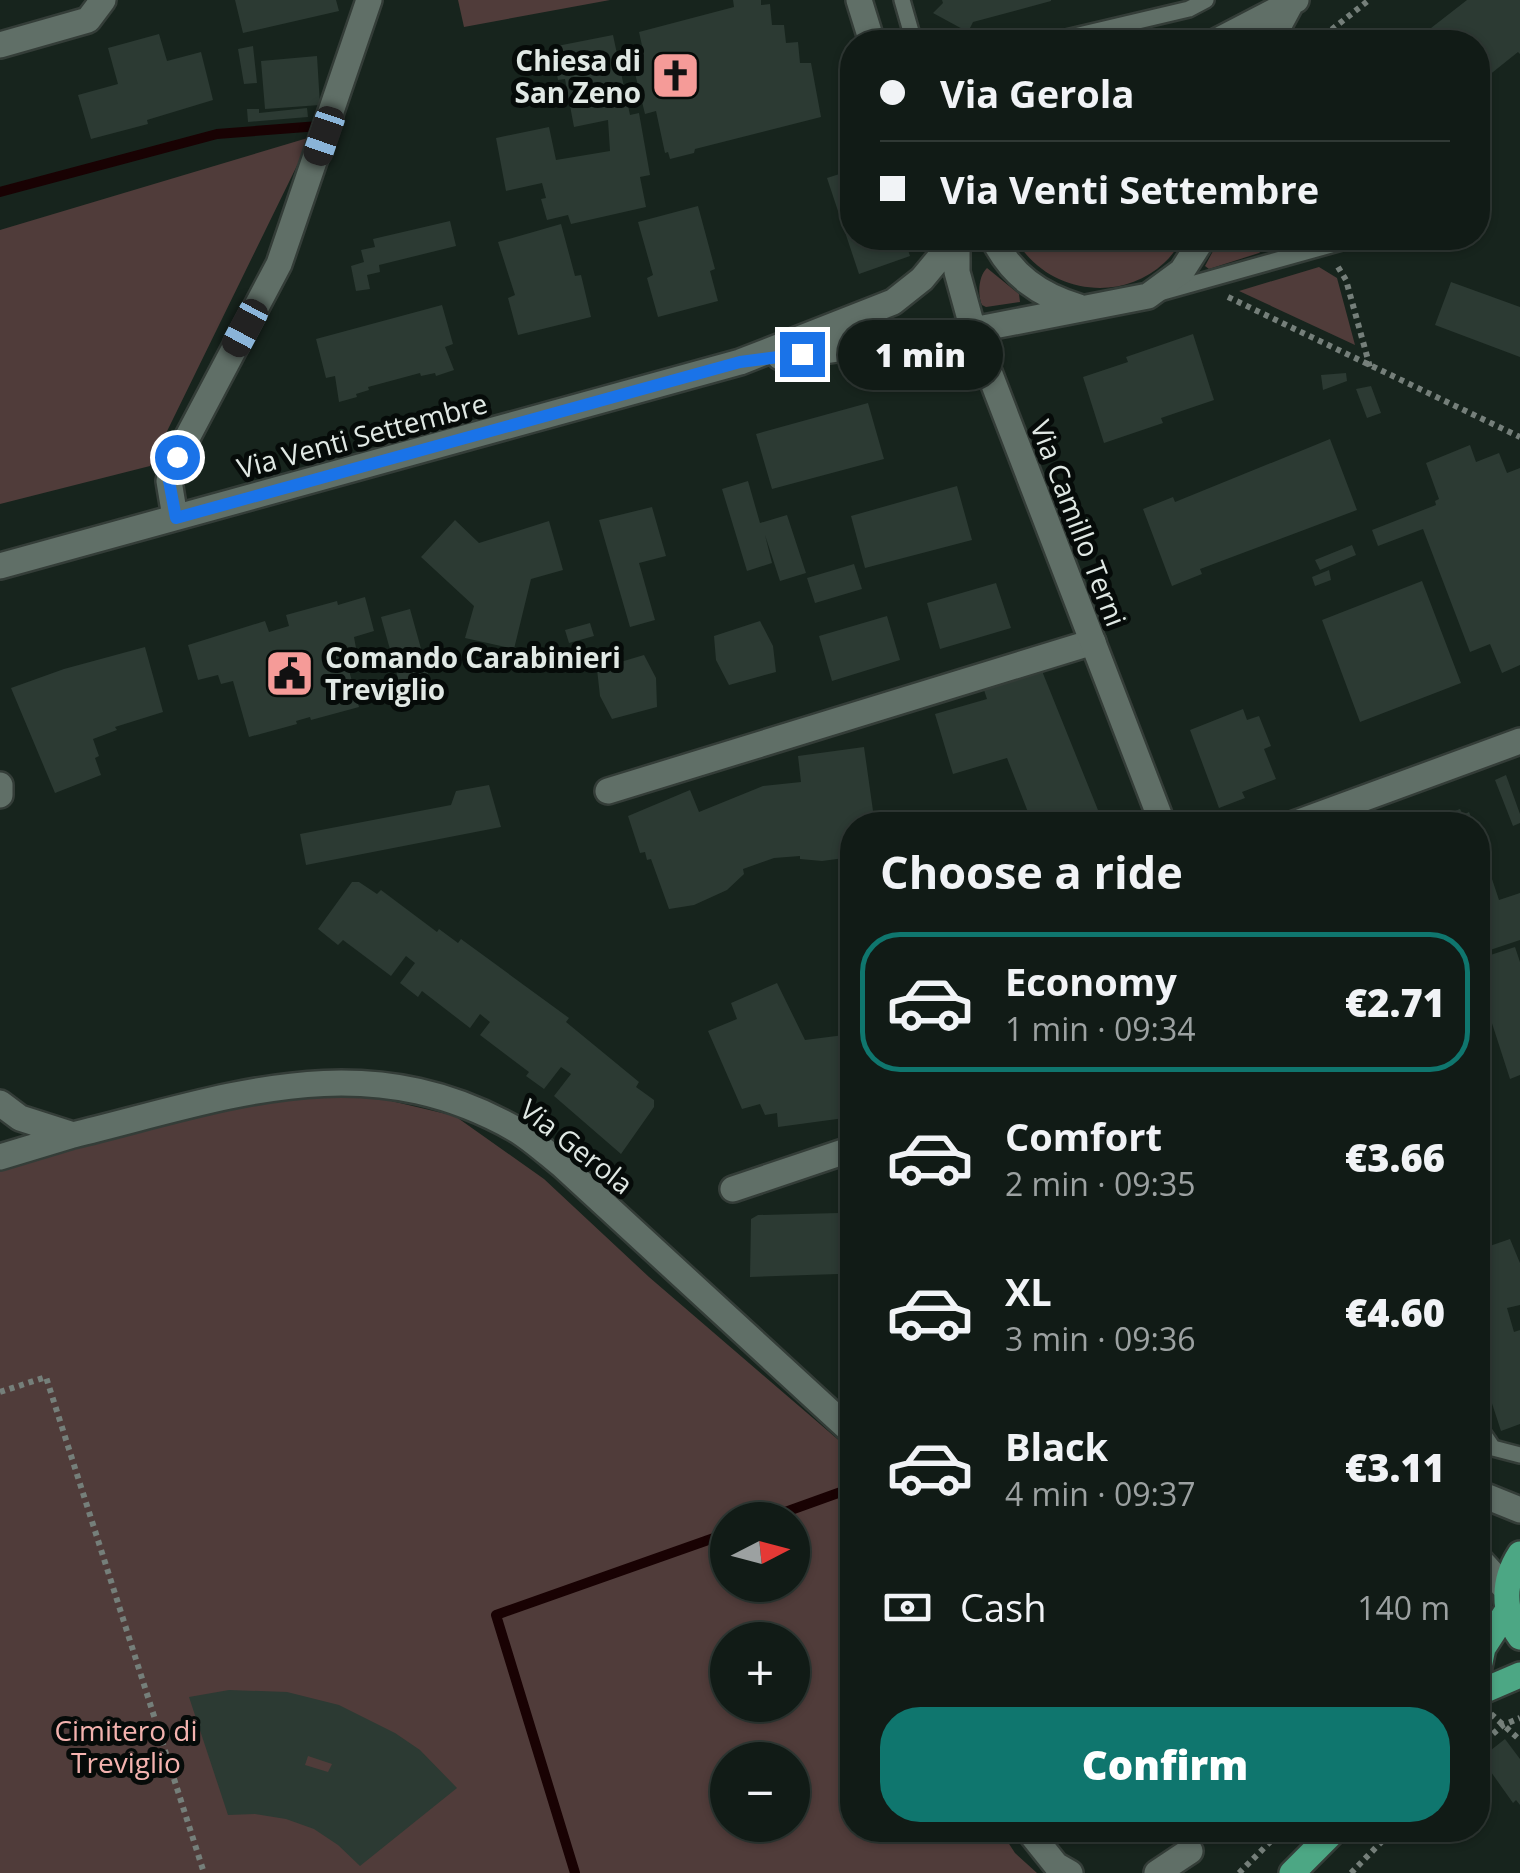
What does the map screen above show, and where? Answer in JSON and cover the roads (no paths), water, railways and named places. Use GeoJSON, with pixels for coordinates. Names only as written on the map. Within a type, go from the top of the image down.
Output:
{"type":"FeatureCollection","features":[{"type":"Feature","properties":{"kind":"main road"},"geometry":{"type":"LineString","coordinates":[[1490,1634],[1507,1600],[1512,1567],[1520,1554]]}},
{"type":"Feature","properties":{"kind":"main road"},"geometry":{"type":"LineString","coordinates":[[1507,1600],[1520,1637]]}},
{"type":"Feature","properties":{"kind":"main road"},"geometry":{"type":"LineString","coordinates":[[1490,1688],[1520,1675]]}},
{"type":"Feature","properties":{"kind":"main road"},"geometry":{"type":"LineString","coordinates":[[1292,1873],[1324,1842]]}},
{"type":"Feature","properties":{"kind":"street"},"geometry":{"type":"LineString","coordinates":[[0,45],[88,20],[103,0]]}},
{"type":"Feature","properties":{"kind":"street"},"geometry":{"type":"LineString","coordinates":[[176,518],[169,481],[177,457],[279,264],[369,0]]}},
{"type":"Feature","properties":{"kind":"street"},"geometry":{"type":"LineString","coordinates":[[858,0],[868,30]]}},
{"type":"Feature","properties":{"kind":"street"},"geometry":{"type":"LineString","coordinates":[[1238,30],[1293,2]]}},
{"type":"Feature","properties":{"kind":"street"},"geometry":{"type":"LineString","coordinates":[[1277,30],[1293,2]]}},
{"type":"Feature","properties":{"kind":"street","name":"Via Venti Settembre"},"geometry":{"type":"LineString","coordinates":[[0,566],[740,362],[893,302],[909,292],[936,250]]}},
{"type":"Feature","properties":{"kind":"street","name":"Via Camillo Terni"},"geometry":{"type":"LineString","coordinates":[[957,250],[957,272],[972,330],[1158,812]]}},
{"type":"Feature","properties":{"kind":"street"},"geometry":{"type":"LineString","coordinates":[[1000,250],[1029,284],[1050,297],[1084,308]]}},
{"type":"Feature","properties":{"kind":"street"},"geometry":{"type":"LineString","coordinates":[[1148,296],[1182,271],[1195,250]]}},
{"type":"Feature","properties":{"kind":"street","name":"Via Venti Settembre"},"geometry":{"type":"LineString","coordinates":[[740,362],[972,330],[1148,296]]}},
{"type":"Feature","properties":{"kind":"street"},"geometry":{"type":"LineString","coordinates":[[608,791],[1093,642]]}},
{"type":"Feature","properties":{"kind":"street"},"geometry":{"type":"LineString","coordinates":[[1328,812],[1520,742]]}},
{"type":"Feature","properties":{"kind":"street"},"geometry":{"type":"LineString","coordinates":[[0,785],[0,795]]}},
{"type":"Feature","properties":{"kind":"street","name":"Via Gerola"},"geometry":{"type":"LineString","coordinates":[[0,1157],[272,1086],[372,1082],[415,1089],[465,1104],[518,1131],[563,1166],[840,1421]]}},
{"type":"Feature","properties":{"kind":"street"},"geometry":{"type":"LineString","coordinates":[[0,1106],[20,1118],[73,1135]]}},
{"type":"Feature","properties":{"kind":"street"},"geometry":{"type":"LineString","coordinates":[[0,1106],[5,1123],[0,1146]]}},
{"type":"Feature","properties":{"kind":"street"},"geometry":{"type":"LineString","coordinates":[[733,1189],[840,1152]]}},
{"type":"Feature","properties":{"kind":"street"},"geometry":{"type":"LineString","coordinates":[[1490,1498],[1520,1510]]}},
{"type":"Feature","properties":{"kind":"street"},"geometry":{"type":"LineString","coordinates":[[1490,1575],[1507,1600]]}},
{"type":"Feature","properties":{"kind":"street"},"geometry":{"type":"LineString","coordinates":[[1038,1842],[1056,1865],[1070,1873]]}},
{"type":"Feature","properties":{"kind":"street"},"geometry":{"type":"LineString","coordinates":[[1157,1873],[1190,1851]]}},
{"type":"Feature","properties":{"kind":"lane"},"geometry":{"type":"LineString","coordinates":[[902,0],[911,30]]}},
{"type":"Feature","properties":{"kind":"lane"},"geometry":{"type":"LineString","coordinates":[[1100,30],[1189,9],[1206,0]]}},
{"type":"Feature","properties":{"kind":"lane"},"geometry":{"type":"LineString","coordinates":[[1148,296],[1306,250]]}},
{"type":"Feature","properties":{"kind":"lane"},"geometry":{"type":"LineString","coordinates":[[1490,1444],[1493,1448],[1520,1455]]}},
{"type":"Feature","properties":{"kind":"waterway"},"geometry":{"type":"LineString","coordinates":[[0,192],[217,134],[319,126]]}},
{"type":"Feature","properties":{"kind":"waterway"},"geometry":{"type":"LineString","coordinates":[[810,1503],[840,1492]]}},
{"type":"Feature","properties":{"kind":"waterway"},"geometry":{"type":"LineString","coordinates":[[575,1873],[496,1615],[710,1539]]}},
{"type":"Feature","properties":{"kind":"place","name":"Chiesa di San Zeno"},"geometry":{"type":"Point","coordinates":[676,76]}},
{"type":"Feature","properties":{"kind":"place","name":"Comando Carabinieri Treviglio"},"geometry":{"type":"Point","coordinates":[290,673]}},
{"type":"Feature","properties":{"kind":"park label","name":"Cimitero di Treviglio"},"geometry":{"type":"Point","coordinates":[126,1746]}}]}
